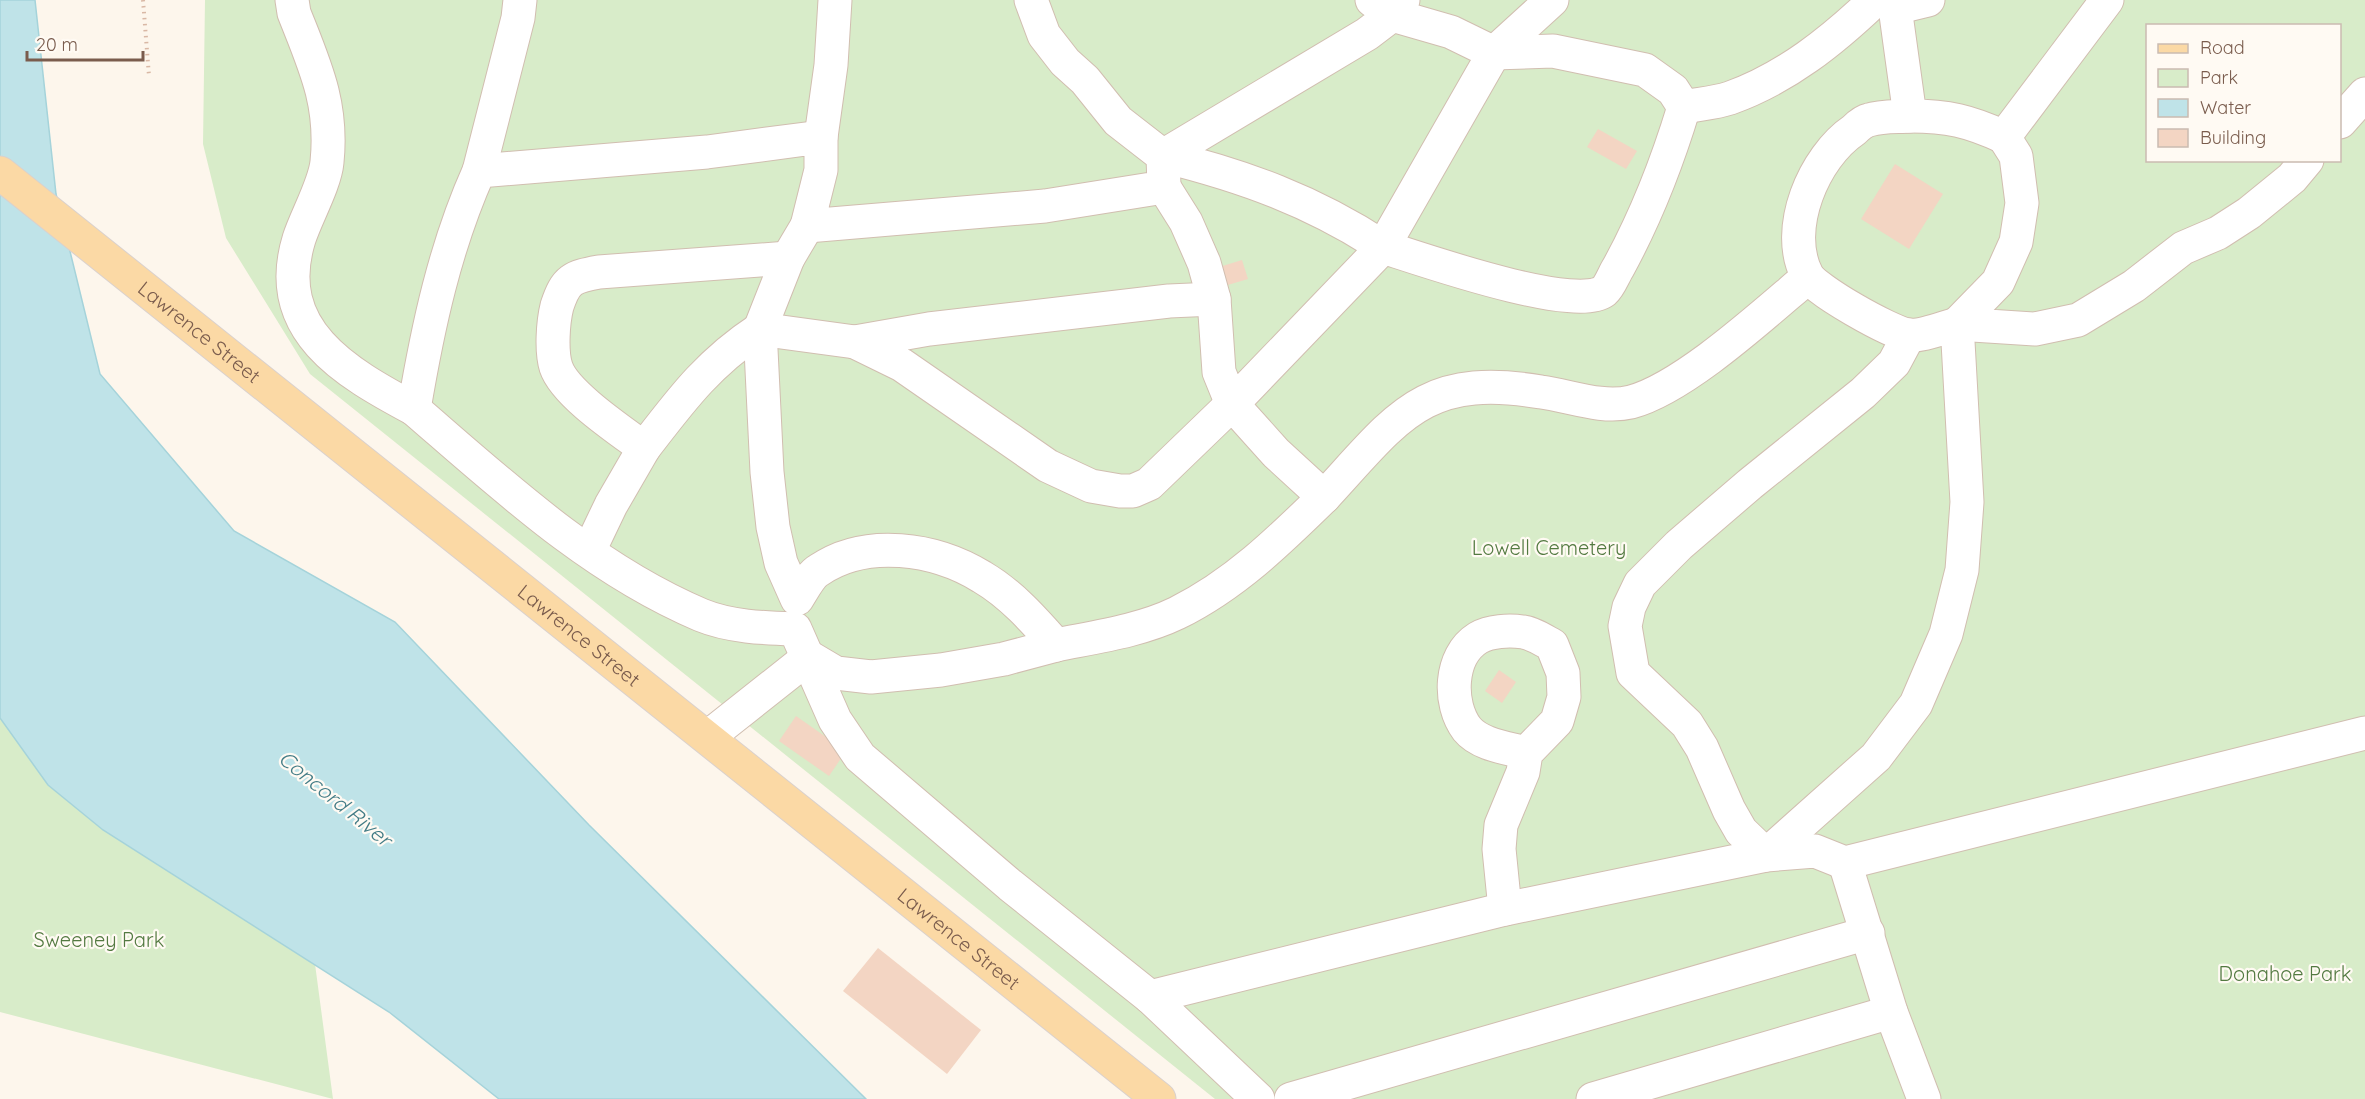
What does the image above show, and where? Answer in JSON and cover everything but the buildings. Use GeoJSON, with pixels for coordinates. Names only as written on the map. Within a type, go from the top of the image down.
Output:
{"type":"FeatureCollection","features":[{"type":"Feature","properties":{"kind":"main road","name":"Lawrence Street"},"geometry":{"type":"LineString","coordinates":[[0,173],[132,281],[708,737],[1159,1099]]}},
{"type":"Feature","properties":{"kind":"lane"},"geometry":{"type":"LineString","coordinates":[[292,0],[294,13],[327,101],[329,124],[327,165],[298,241],[292,272],[293,295],[303,324],[327,351],[375,388],[414,409],[518,498],[589,551],[651,590],[703,616],[759,627],[800,628],[836,673],[871,677],[941,670],[1004,659],[1117,632],[1175,614],[1225,586],[1276,545],[1394,422],[1431,397],[1470,387],[1494,386],[1611,404],[1631,402],[1673,384],[1808,277]]}},
{"type":"Feature","properties":{"kind":"lane"},"geometry":{"type":"LineString","coordinates":[[414,409],[428,326],[449,248],[479,171],[518,18],[520,0]]}},
{"type":"Feature","properties":{"kind":"lane"},"geometry":{"type":"LineString","coordinates":[[835,0],[831,65],[820,137],[822,170],[807,226],[788,258],[760,329],[767,472],[773,527],[800,628],[835,720],[860,757],[1027,899],[1150,997],[1258,1099]]}},
{"type":"Feature","properties":{"kind":"lane"},"geometry":{"type":"LineString","coordinates":[[1031,0],[1044,35],[1065,62],[1085,80],[1164,172],[1204,263],[1214,299],[1219,372],[1232,404],[1276,453],[1324,497]]}},
{"type":"Feature","properties":{"kind":"lane"},"geometry":{"type":"LineString","coordinates":[[855,342],[902,365],[1048,466],[1091,486],[1120,492],[1133,492],[1149,484],[1232,404],[1383,247],[1494,53],[1552,0]]}},
{"type":"Feature","properties":{"kind":"lane"},"geometry":{"type":"LineString","coordinates":[[1684,107],[1727,99],[1770,81],[1888,3],[1928,0]]}},
{"type":"Feature","properties":{"kind":"lane"},"geometry":{"type":"LineString","coordinates":[[2004,137],[2107,0]]}},
{"type":"Feature","properties":{"kind":"lane"},"geometry":{"type":"LineString","coordinates":[[1888,3],[1910,116]]}},
{"type":"Feature","properties":{"kind":"lane"},"geometry":{"type":"LineString","coordinates":[[1164,172],[1367,34],[1389,5],[1494,53],[1553,51],[1645,70],[1672,90],[1684,107]]}},
{"type":"Feature","properties":{"kind":"lane"},"geometry":{"type":"LineString","coordinates":[[2341,121],[2365,94]]}},
{"type":"Feature","properties":{"kind":"lane"},"geometry":{"type":"LineString","coordinates":[[807,226],[1045,206],[1164,172],[1220,171],[1284,192],[1345,222],[1383,247],[1554,295],[1574,297],[1605,290],[1623,259],[1665,169],[1684,107]]}},
{"type":"Feature","properties":{"kind":"lane"},"geometry":{"type":"LineString","coordinates":[[1766,855],[1876,757],[1916,704],[1946,634],[1962,570],[1967,502],[1957,324],[1998,282],[2016,242],[2022,202],[2016,156],[2004,137],[1962,120],[1945,116],[1910,116],[1868,120],[1840,138],[1820,164],[1806,194],[1801,219],[1800,253],[1808,277],[1866,317],[1909,335],[1957,324],[2035,329],[2078,320],[2134,286],[2183,248],[2217,233],[2249,213],[2292,178],[2305,162]]}},
{"type":"Feature","properties":{"kind":"lane"},"geometry":{"type":"LineString","coordinates":[[479,171],[707,152],[820,137]]}},
{"type":"Feature","properties":{"kind":"lane"},"geometry":{"type":"LineString","coordinates":[[644,448],[602,417],[571,388],[556,367],[556,312],[563,288],[576,276],[599,272],[788,258]]}},
{"type":"Feature","properties":{"kind":"lane"},"geometry":{"type":"LineString","coordinates":[[589,551],[610,505],[644,448],[690,389],[729,350],[760,329],[855,342],[929,329],[1169,301],[1214,299]]}},
{"type":"Feature","properties":{"kind":"lane"},"geometry":{"type":"LineString","coordinates":[[1766,855],[1741,831],[1702,748],[1687,724],[1633,673],[1625,626],[1629,607],[1640,584],[1679,545],[1750,484],[1863,393],[1894,363],[1909,335]]}},
{"type":"Feature","properties":{"kind":"lane"},"geometry":{"type":"LineString","coordinates":[[708,737],[800,628],[817,570],[852,555],[892,549],[931,556],[981,576],[1024,609],[1056,645]]}},
{"type":"Feature","properties":{"kind":"lane"},"geometry":{"type":"LineString","coordinates":[[1150,997],[1505,909],[1766,855],[1815,851],[1845,863],[2365,733]]}},
{"type":"Feature","properties":{"kind":"lane"},"geometry":{"type":"LineString","coordinates":[[1505,909],[1499,849],[1501,825],[1523,772],[1526,753]]}},
{"type":"Feature","properties":{"kind":"lane"},"geometry":{"type":"LineString","coordinates":[[1845,863],[1891,1012],[1924,1099]]}},
{"type":"Feature","properties":{"kind":"lane"},"geometry":{"type":"LineString","coordinates":[[1291,1099],[1868,933]]}},
{"type":"Feature","properties":{"kind":"lane"},"geometry":{"type":"LineString","coordinates":[[1593,1099],[1891,1012]]}},
{"type":"Feature","properties":{"kind":"path"},"geometry":{"type":"LineString","coordinates":[[143,0],[149,76]]}},
{"type":"Feature","properties":{"kind":"green space","name":"Lowell Cemetery"},"geometry":{"type":"Polygon","coordinates":[[[205,0],[2365,0],[2365,1099],[1215,1099],[310,374],[226,238],[203,144],[205,0]]]}},
{"type":"Feature","properties":{"kind":"green space","name":"Sweeney Park"},"geometry":{"type":"Polygon","coordinates":[[[0,718],[48,785],[103,830],[315,964],[333,1099],[0,1012],[0,718]]]}},
{"type":"Feature","properties":{"kind":"water","name":"Concord River"},"geometry":{"type":"Polygon","coordinates":[[[0,0],[35,0],[56,194],[100,374],[234,531],[395,622],[589,825],[866,1099],[499,1099],[389,1012],[103,830],[48,785],[0,718],[0,0]]]}},
{"type":"Feature","properties":{"kind":"park label","name":"Donahoe Park"},"geometry":{"type":"Point","coordinates":[2285,974]}}]}
